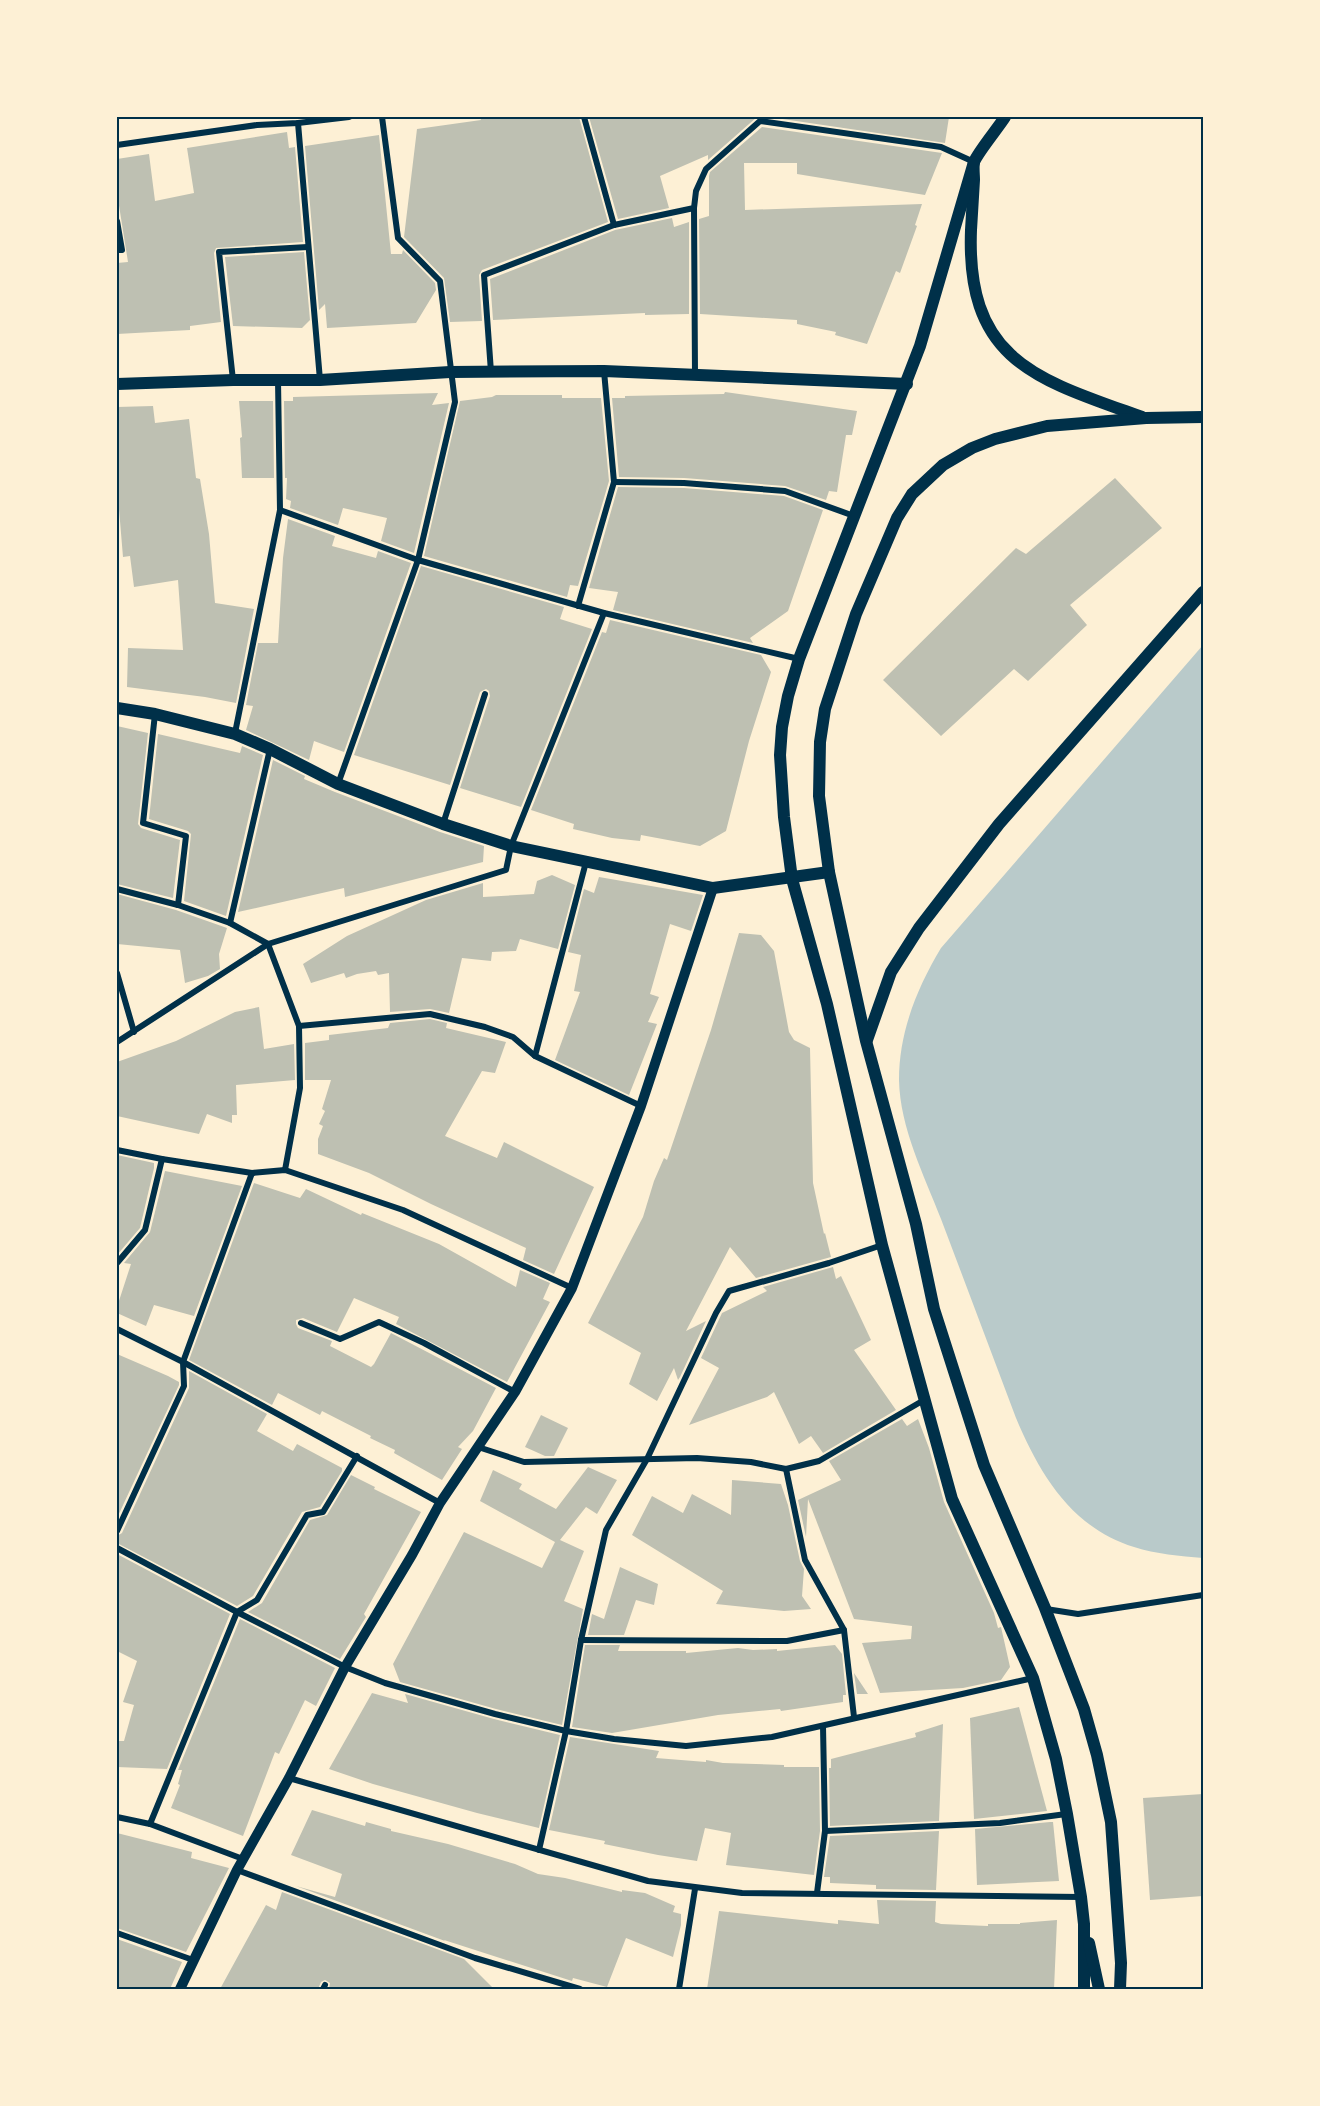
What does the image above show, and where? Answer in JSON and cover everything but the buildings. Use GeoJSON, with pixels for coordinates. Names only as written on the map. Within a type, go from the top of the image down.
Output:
{"type":"FeatureCollection","features":[{"type":"Feature","properties":{"kind":"main road"},"geometry":{"type":"LineString","coordinates":[[1005,117],[974,162],[921,346],[799,659],[788,696],[780,755],[784,817],[792,879],[827,1004],[882,1245],[924,1400],[952,1498],[1033,1678],[1056,1759],[1081,1897],[1084,1924],[1084,1989]]}},
{"type":"Feature","properties":{"kind":"main road"},"geometry":{"type":"LineString","coordinates":[[974,162],[970,258],[974,290],[989,329],[1000,346],[1028,369],[1074,392],[1146,418]]}},
{"type":"Feature","properties":{"kind":"main road"},"geometry":{"type":"LineString","coordinates":[[117,384],[320,380],[450,372],[604,371],[907,384]]}},
{"type":"Feature","properties":{"kind":"main road"},"geometry":{"type":"LineString","coordinates":[[1120,1989],[1121,1963],[1111,1822],[1097,1755],[1084,1709],[1045,1608],[984,1465],[938,1321],[916,1224],[866,1041],[829,872],[819,796],[820,742],[825,709],[856,614],[897,518],[912,494],[943,465],[972,448],[995,439],[1047,426],[1146,418],[1203,417]]}},
{"type":"Feature","properties":{"kind":"main road"},"geometry":{"type":"LineString","coordinates":[[866,1041],[891,972],[919,928],[999,824],[1203,591]]}},
{"type":"Feature","properties":{"kind":"main road"},"geometry":{"type":"LineString","coordinates":[[117,708],[155,714],[235,734],[338,784],[443,824],[511,846],[713,888],[792,879],[829,872]]}},
{"type":"Feature","properties":{"kind":"main road"},"geometry":{"type":"LineString","coordinates":[[1084,1924],[1099,1989]]}},
{"type":"Feature","properties":{"kind":"street"},"geometry":{"type":"LineString","coordinates":[[256,117],[257,125]]}},
{"type":"Feature","properties":{"kind":"street"},"geometry":{"type":"LineString","coordinates":[[117,145],[257,125],[346,117]]}},
{"type":"Feature","properties":{"kind":"street"},"geometry":{"type":"LineString","coordinates":[[338,784],[418,560],[455,402],[440,281],[398,238],[382,117]]}},
{"type":"Feature","properties":{"kind":"street"},"geometry":{"type":"LineString","coordinates":[[584,117],[614,225]]}},
{"type":"Feature","properties":{"kind":"street"},"geometry":{"type":"LineString","coordinates":[[694,374],[694,208],[696,191],[706,169],[760,121],[941,147],[974,162]]}},
{"type":"Feature","properties":{"kind":"street"},"geometry":{"type":"LineString","coordinates":[[298,123],[320,380]]}},
{"type":"Feature","properties":{"kind":"street"},"geometry":{"type":"LineString","coordinates":[[491,372],[484,275],[614,225],[694,208]]}},
{"type":"Feature","properties":{"kind":"street"},"geometry":{"type":"LineString","coordinates":[[117,221],[122,250],[117,250]]}},
{"type":"Feature","properties":{"kind":"street"},"geometry":{"type":"LineString","coordinates":[[233,380],[219,252],[308,247]]}},
{"type":"Feature","properties":{"kind":"street"},"geometry":{"type":"LineString","coordinates":[[578,606],[615,482],[604,371]]}},
{"type":"Feature","properties":{"kind":"street"},"geometry":{"type":"LineString","coordinates":[[235,734],[280,510],[279,380]]}},
{"type":"Feature","properties":{"kind":"street"},"geometry":{"type":"LineString","coordinates":[[615,482],[684,483],[784,491],[854,516]]}},
{"type":"Feature","properties":{"kind":"street"},"geometry":{"type":"LineString","coordinates":[[280,510],[418,560],[578,606],[799,659]]}},
{"type":"Feature","properties":{"kind":"street"},"geometry":{"type":"LineString","coordinates":[[117,1042],[268,944],[506,870],[511,846],[604,613]]}},
{"type":"Feature","properties":{"kind":"street"},"geometry":{"type":"LineString","coordinates":[[443,824],[484,694]]}},
{"type":"Feature","properties":{"kind":"street"},"geometry":{"type":"LineString","coordinates":[[155,714],[143,823],[186,836],[178,905]]}},
{"type":"Feature","properties":{"kind":"street"},"geometry":{"type":"LineString","coordinates":[[230,922],[270,749]]}},
{"type":"Feature","properties":{"kind":"street"},"geometry":{"type":"LineString","coordinates":[[535,1056],[585,862]]}},
{"type":"Feature","properties":{"kind":"street"},"geometry":{"type":"LineString","coordinates":[[180,1989],[237,1870],[289,1778],[345,1667],[412,1555],[440,1503],[515,1392],[572,1288],[641,1106],[713,888]]}},
{"type":"Feature","properties":{"kind":"street"},"geometry":{"type":"LineString","coordinates":[[117,889],[230,922],[268,944],[299,1026],[300,1088],[285,1170]]}},
{"type":"Feature","properties":{"kind":"street"},"geometry":{"type":"LineString","coordinates":[[117,973],[134,1032]]}},
{"type":"Feature","properties":{"kind":"street"},"geometry":{"type":"LineString","coordinates":[[299,1026],[430,1014],[485,1027],[513,1037],[535,1056],[641,1106]]}},
{"type":"Feature","properties":{"kind":"street"},"geometry":{"type":"LineString","coordinates":[[117,1150],[252,1173],[285,1170],[403,1210],[572,1288]]}},
{"type":"Feature","properties":{"kind":"street"},"geometry":{"type":"LineString","coordinates":[[117,1263],[145,1230],[162,1159]]}},
{"type":"Feature","properties":{"kind":"street"},"geometry":{"type":"LineString","coordinates":[[117,1531],[183,1386],[183,1362],[252,1173]]}},
{"type":"Feature","properties":{"kind":"street"},"geometry":{"type":"LineString","coordinates":[[539,1850],[566,1731],[582,1640],[606,1530],[647,1458],[716,1313],[729,1291],[829,1263],[882,1245]]}},
{"type":"Feature","properties":{"kind":"street"},"geometry":{"type":"LineString","coordinates":[[301,1323],[340,1339],[379,1322],[424,1342],[515,1392]]}},
{"type":"Feature","properties":{"kind":"street"},"geometry":{"type":"LineString","coordinates":[[117,1329],[183,1362],[440,1503]]}},
{"type":"Feature","properties":{"kind":"street"},"geometry":{"type":"LineString","coordinates":[[478,1447],[524,1462],[697,1458],[751,1462],[786,1469],[819,1461],[924,1400]]}},
{"type":"Feature","properties":{"kind":"street"},"geometry":{"type":"LineString","coordinates":[[150,1824],[237,1612],[257,1600],[307,1515],[323,1512],[357,1456]]}},
{"type":"Feature","properties":{"kind":"street"},"geometry":{"type":"LineString","coordinates":[[786,1469],[805,1560],[844,1630],[854,1717]]}},
{"type":"Feature","properties":{"kind":"street"},"geometry":{"type":"LineString","coordinates":[[117,1548],[345,1667],[385,1683],[495,1714],[566,1731],[614,1739],[686,1746],[772,1737],[1033,1678]]}},
{"type":"Feature","properties":{"kind":"street"},"geometry":{"type":"LineString","coordinates":[[1045,1608],[1078,1614],[1203,1595]]}},
{"type":"Feature","properties":{"kind":"street"},"geometry":{"type":"LineString","coordinates":[[582,1640],[786,1641],[844,1630]]}},
{"type":"Feature","properties":{"kind":"street"},"geometry":{"type":"LineString","coordinates":[[817,1893],[825,1831],[823,1726]]}},
{"type":"Feature","properties":{"kind":"street"},"geometry":{"type":"LineString","coordinates":[[289,1778],[648,1881],[695,1889],[742,1893],[1081,1897]]}},
{"type":"Feature","properties":{"kind":"street"},"geometry":{"type":"LineString","coordinates":[[825,1831],[1000,1823],[1067,1814]]}},
{"type":"Feature","properties":{"kind":"street"},"geometry":{"type":"LineString","coordinates":[[117,1817],[150,1824],[243,1859]]}},
{"type":"Feature","properties":{"kind":"street"},"geometry":{"type":"LineString","coordinates":[[237,1870],[475,1958],[580,1989]]}},
{"type":"Feature","properties":{"kind":"street"},"geometry":{"type":"LineString","coordinates":[[679,1989],[695,1889]]}},
{"type":"Feature","properties":{"kind":"street"},"geometry":{"type":"LineString","coordinates":[[117,1933],[193,1960]]}},
{"type":"Feature","properties":{"kind":"shaded area"},"geometry":{"type":"Polygon","coordinates":[[[1203,645],[1203,1558],[1151,1551],[1112,1538],[1093,1527],[1076,1513],[1048,1479],[1036,1460],[1016,1418],[914,1151],[900,1098],[899,1080],[902,1045],[911,1011],[924,979],[941,948],[1203,645]]]}}]}
